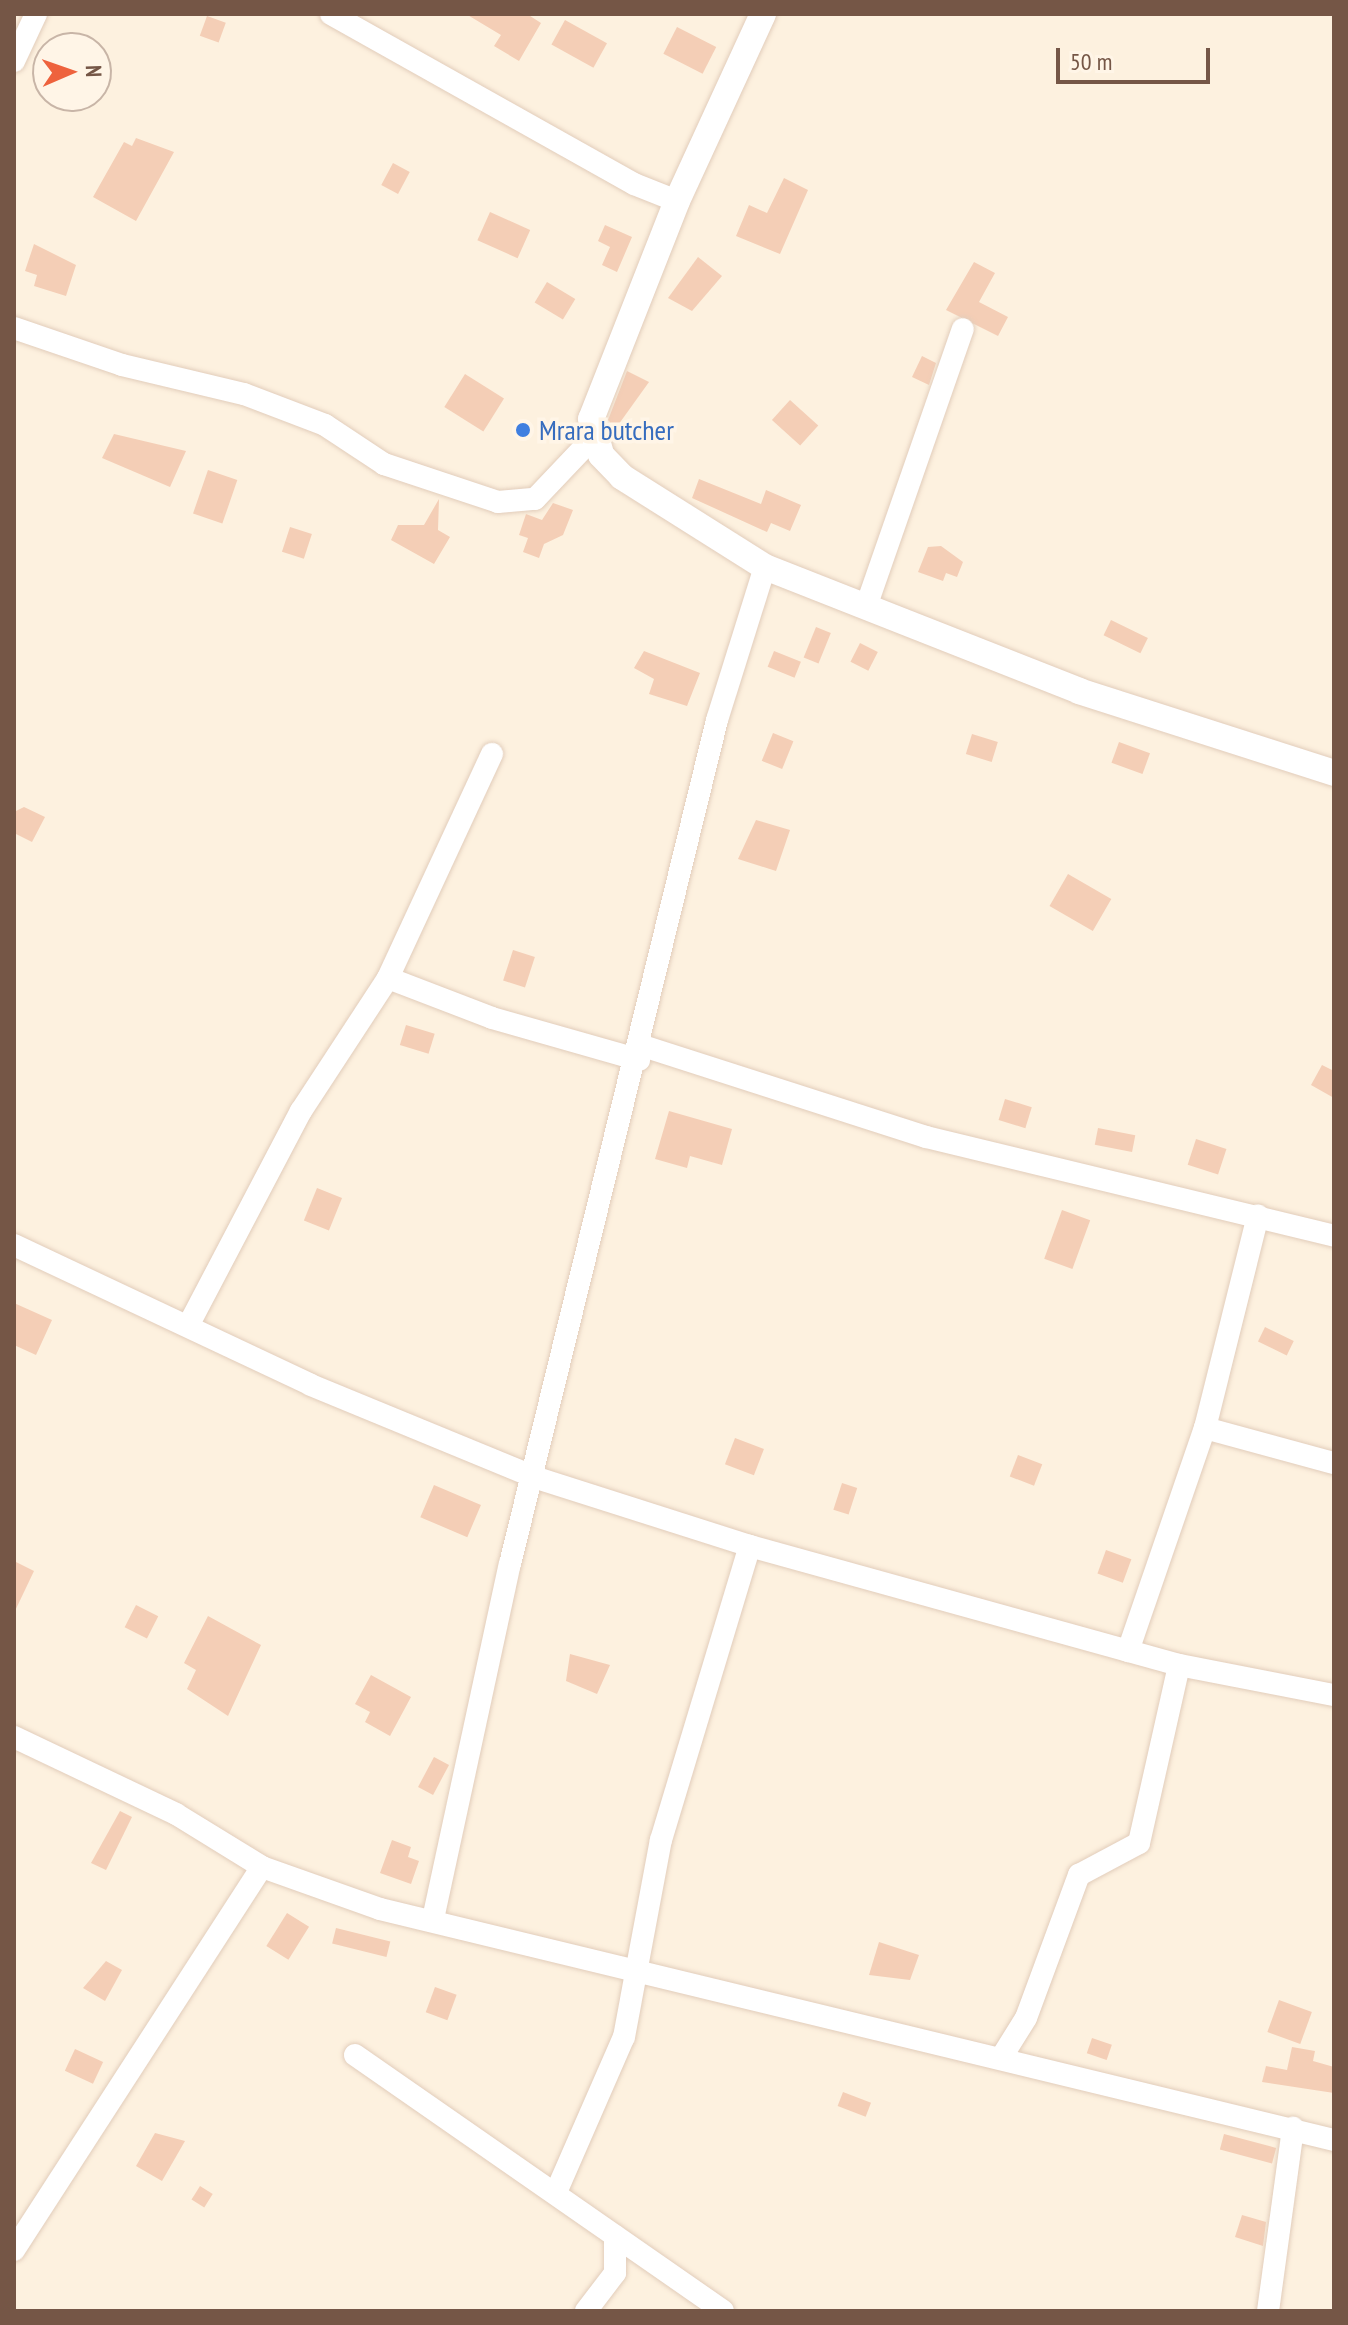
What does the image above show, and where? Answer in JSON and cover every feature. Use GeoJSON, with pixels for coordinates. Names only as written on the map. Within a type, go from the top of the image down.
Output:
{"type":"FeatureCollection","features":[{"type":"Feature","properties":{"kind":"street"},"geometry":{"type":"LineString","coordinates":[[14,61],[36,14]]}},
{"type":"Feature","properties":{"kind":"street"},"geometry":{"type":"LineString","coordinates":[[331,14],[634,184],[677,201]]}},
{"type":"Feature","properties":{"kind":"street"},"geometry":{"type":"LineString","coordinates":[[763,14],[677,201],[591,419],[592,439],[622,477],[765,567],[867,604],[1079,691],[1334,773]]}},
{"type":"Feature","properties":{"kind":"street"},"geometry":{"type":"LineString","coordinates":[[14,328],[122,365],[234,391],[325,425],[384,464],[498,502],[535,499],[592,439]]}},
{"type":"Feature","properties":{"kind":"street"},"geometry":{"type":"LineString","coordinates":[[867,604],[963,329]]}},
{"type":"Feature","properties":{"kind":"street"},"geometry":{"type":"LineString","coordinates":[[433,1919],[534,1477],[641,1053],[717,720],[765,567]]}},
{"type":"Feature","properties":{"kind":"street"},"geometry":{"type":"LineString","coordinates":[[188,1326],[301,1111],[388,978],[492,754]]}},
{"type":"Feature","properties":{"kind":"street"},"geometry":{"type":"LineString","coordinates":[[388,978],[492,1018],[641,1053],[912,1133],[1334,1236]]}},
{"type":"Feature","properties":{"kind":"street"},"geometry":{"type":"LineString","coordinates":[[1128,1651],[1205,1428],[1258,1216]]}},
{"type":"Feature","properties":{"kind":"street"},"geometry":{"type":"LineString","coordinates":[[14,1245],[188,1326],[534,1477],[750,1546],[1179,1665],[1334,1695]]}},
{"type":"Feature","properties":{"kind":"street"},"geometry":{"type":"LineString","coordinates":[[1205,1428],[1334,1463]]}},
{"type":"Feature","properties":{"kind":"street"},"geometry":{"type":"LineString","coordinates":[[557,2190],[624,2037],[633,1973],[670,1806],[750,1546]]}},
{"type":"Feature","properties":{"kind":"street"},"geometry":{"type":"LineString","coordinates":[[1001,2058],[1026,2018],[1079,1875],[1139,1843],[1179,1665]]}},
{"type":"Feature","properties":{"kind":"street"},"geometry":{"type":"LineString","coordinates":[[14,1737],[176,1814],[262,1867],[380,1909],[433,1919],[633,1973],[1001,2058],[1334,2140]]}},
{"type":"Feature","properties":{"kind":"street"},"geometry":{"type":"LineString","coordinates":[[14,2250],[262,1867]]}},
{"type":"Feature","properties":{"kind":"street"},"geometry":{"type":"LineString","coordinates":[[355,2055],[557,2190],[615,2236],[723,2311]]}},
{"type":"Feature","properties":{"kind":"street"},"geometry":{"type":"LineString","coordinates":[[1268,2311],[1293,2128]]}},
{"type":"Feature","properties":{"kind":"street"},"geometry":{"type":"LineString","coordinates":[[586,2311],[615,2273],[615,2236]]}},
{"type":"Feature","properties":{"kind":"building"},"geometry":{"type":"Polygon","coordinates":[[[466,14],[527,14],[541,23],[519,61],[494,46],[501,35],[466,14]]]}},
{"type":"Feature","properties":{"kind":"building"},"geometry":{"type":"Polygon","coordinates":[[[207,16],[226,23],[219,43],[200,36],[207,16]]]}},
{"type":"Feature","properties":{"kind":"building"},"geometry":{"type":"Polygon","coordinates":[[[565,20],[607,43],[593,68],[551,44],[565,20]]]}},
{"type":"Feature","properties":{"kind":"building"},"geometry":{"type":"Polygon","coordinates":[[[677,27],[716,47],[703,74],[663,54],[677,27]]]}},
{"type":"Feature","properties":{"kind":"building"},"geometry":{"type":"Polygon","coordinates":[[[136,138],[174,152],[136,221],[93,197],[124,142],[132,146],[136,138]]]}},
{"type":"Feature","properties":{"kind":"building"},"geometry":{"type":"Polygon","coordinates":[[[393,163],[410,172],[398,194],[381,185],[393,163]]]}},
{"type":"Feature","properties":{"kind":"building"},"geometry":{"type":"Polygon","coordinates":[[[784,178],[808,190],[780,254],[736,236],[749,205],[767,213],[784,178]]]}},
{"type":"Feature","properties":{"kind":"building"},"geometry":{"type":"Polygon","coordinates":[[[490,212],[530,230],[518,258],[477,240],[490,212]]]}},
{"type":"Feature","properties":{"kind":"building"},"geometry":{"type":"Polygon","coordinates":[[[605,225],[632,237],[617,272],[602,265],[610,247],[598,241],[605,225]]]}},
{"type":"Feature","properties":{"kind":"building"},"geometry":{"type":"Polygon","coordinates":[[[34,244],[76,265],[66,296],[34,286],[37,275],[25,271],[34,244]]]}},
{"type":"Feature","properties":{"kind":"building"},"geometry":{"type":"Polygon","coordinates":[[[698,257],[722,276],[692,311],[668,298],[698,257]]]}},
{"type":"Feature","properties":{"kind":"building"},"geometry":{"type":"Polygon","coordinates":[[[974,262],[995,273],[979,302],[1008,317],[998,336],[946,310],[974,262]]]}},
{"type":"Feature","properties":{"kind":"building"},"geometry":{"type":"Polygon","coordinates":[[[547,282],[575,299],[563,320],[535,303],[547,282]]]}},
{"type":"Feature","properties":{"kind":"building"},"geometry":{"type":"Polygon","coordinates":[[[922,356],[936,363],[929,385],[912,377],[922,356]]]}},
{"type":"Feature","properties":{"kind":"building"},"geometry":{"type":"Polygon","coordinates":[[[627,371],[649,382],[616,428],[608,420],[627,371]]]}},
{"type":"Feature","properties":{"kind":"building"},"geometry":{"type":"Polygon","coordinates":[[[465,374],[504,398],[483,431],[444,407],[465,374]]]}},
{"type":"Feature","properties":{"kind":"building"},"geometry":{"type":"Polygon","coordinates":[[[790,400],[818,425],[800,445],[772,420],[790,400]]]}},
{"type":"Feature","properties":{"kind":"building"},"geometry":{"type":"Polygon","coordinates":[[[114,434],[186,451],[170,487],[102,458],[114,434]]]}},
{"type":"Feature","properties":{"kind":"building"},"geometry":{"type":"Polygon","coordinates":[[[208,470],[237,480],[222,524],[193,513],[208,470]]]}},
{"type":"Feature","properties":{"kind":"building"},"geometry":{"type":"Polygon","coordinates":[[[699,479],[761,504],[766,490],[801,505],[790,531],[771,523],[767,532],[692,498],[699,479]]]}},
{"type":"Feature","properties":{"kind":"building"},"geometry":{"type":"Polygon","coordinates":[[[439,499],[438,530],[450,537],[434,564],[391,540],[398,525],[424,525],[439,499]]]}},
{"type":"Feature","properties":{"kind":"building"},"geometry":{"type":"Polygon","coordinates":[[[553,503],[573,510],[563,535],[544,544],[539,558],[523,552],[528,538],[519,535],[526,514],[542,520],[553,503]]]}},
{"type":"Feature","properties":{"kind":"building"},"geometry":{"type":"Polygon","coordinates":[[[290,527],[312,534],[304,559],[282,552],[290,527]]]}},
{"type":"Feature","properties":{"kind":"building"},"geometry":{"type":"Polygon","coordinates":[[[941,546],[963,562],[957,577],[946,573],[943,581],[918,572],[928,547],[941,546]]]}},
{"type":"Feature","properties":{"kind":"building"},"geometry":{"type":"Polygon","coordinates":[[[1111,620],[1148,638],[1140,653],[1104,635],[1111,620]]]}},
{"type":"Feature","properties":{"kind":"building"},"geometry":{"type":"Polygon","coordinates":[[[816,627],[831,633],[818,664],[804,658],[816,627]]]}},
{"type":"Feature","properties":{"kind":"building"},"geometry":{"type":"Polygon","coordinates":[[[860,643],[878,652],[868,671],[850,662],[860,643]]]}},
{"type":"Feature","properties":{"kind":"building"},"geometry":{"type":"Polygon","coordinates":[[[644,651],[700,673],[687,706],[649,694],[654,679],[634,668],[644,651]]]}},
{"type":"Feature","properties":{"kind":"building"},"geometry":{"type":"Polygon","coordinates":[[[774,651],[801,662],[795,678],[768,667],[774,651]]]}},
{"type":"Feature","properties":{"kind":"building"},"geometry":{"type":"Polygon","coordinates":[[[773,733],[793,741],[782,769],[762,761],[773,733]]]}},
{"type":"Feature","properties":{"kind":"building"},"geometry":{"type":"Polygon","coordinates":[[[972,734],[998,742],[992,762],[966,754],[972,734]]]}},
{"type":"Feature","properties":{"kind":"building"},"geometry":{"type":"Polygon","coordinates":[[[1119,742],[1150,753],[1142,774],[1111,763],[1119,742]]]}},
{"type":"Feature","properties":{"kind":"building"},"geometry":{"type":"Polygon","coordinates":[[[24,807],[45,817],[32,842],[14,833],[14,812],[24,807]]]}},
{"type":"Feature","properties":{"kind":"building"},"geometry":{"type":"Polygon","coordinates":[[[756,820],[790,830],[776,871],[738,859],[756,820]]]}},
{"type":"Feature","properties":{"kind":"building"},"geometry":{"type":"Polygon","coordinates":[[[1068,874],[1111,899],[1093,931],[1050,906],[1068,874]]]}},
{"type":"Feature","properties":{"kind":"building"},"geometry":{"type":"Polygon","coordinates":[[[513,950],[535,957],[525,988],[503,980],[513,950]]]}},
{"type":"Feature","properties":{"kind":"building"},"geometry":{"type":"Polygon","coordinates":[[[406,1025],[435,1034],[429,1054],[400,1045],[406,1025]]]}},
{"type":"Feature","properties":{"kind":"building"},"geometry":{"type":"Polygon","coordinates":[[[1322,1065],[1334,1071],[1334,1098],[1311,1085],[1322,1065]]]}},
{"type":"Feature","properties":{"kind":"building"},"geometry":{"type":"Polygon","coordinates":[[[1005,1099],[1032,1107],[1025,1128],[999,1120],[1005,1099]]]}},
{"type":"Feature","properties":{"kind":"building"},"geometry":{"type":"Polygon","coordinates":[[[669,1111],[732,1129],[722,1165],[690,1156],[687,1168],[655,1159],[669,1111]]]}},
{"type":"Feature","properties":{"kind":"building"},"geometry":{"type":"Polygon","coordinates":[[[1098,1128],[1135,1135],[1132,1152],[1095,1145],[1098,1128]]]}},
{"type":"Feature","properties":{"kind":"building"},"geometry":{"type":"Polygon","coordinates":[[[1196,1139],[1226,1149],[1218,1175],[1188,1165],[1196,1139]]]}},
{"type":"Feature","properties":{"kind":"building"},"geometry":{"type":"Polygon","coordinates":[[[317,1188],[342,1198],[329,1231],[304,1220],[317,1188]]]}},
{"type":"Feature","properties":{"kind":"building"},"geometry":{"type":"Polygon","coordinates":[[[1062,1210],[1090,1220],[1072,1269],[1044,1259],[1062,1210]]]}},
{"type":"Feature","properties":{"kind":"building"},"geometry":{"type":"Polygon","coordinates":[[[14,1303],[52,1320],[36,1355],[14,1345],[14,1303]]]}},
{"type":"Feature","properties":{"kind":"building"},"geometry":{"type":"Polygon","coordinates":[[[1265,1327],[1294,1341],[1287,1355],[1258,1341],[1265,1327]]]}},
{"type":"Feature","properties":{"kind":"building"},"geometry":{"type":"Polygon","coordinates":[[[735,1438],[764,1449],[754,1475],[725,1464],[735,1438]]]}},
{"type":"Feature","properties":{"kind":"building"},"geometry":{"type":"Polygon","coordinates":[[[1018,1455],[1042,1464],[1034,1486],[1010,1476],[1018,1455]]]}},
{"type":"Feature","properties":{"kind":"building"},"geometry":{"type":"Polygon","coordinates":[[[842,1483],[857,1488],[849,1515],[833,1510],[842,1483]]]}},
{"type":"Feature","properties":{"kind":"building"},"geometry":{"type":"Polygon","coordinates":[[[434,1485],[481,1505],[467,1537],[420,1517],[434,1485]]]}},
{"type":"Feature","properties":{"kind":"building"},"geometry":{"type":"Polygon","coordinates":[[[1106,1550],[1131,1559],[1123,1583],[1097,1573],[1106,1550]]]}},
{"type":"Feature","properties":{"kind":"building"},"geometry":{"type":"Polygon","coordinates":[[[14,1561],[34,1571],[14,1613],[14,1561]]]}},
{"type":"Feature","properties":{"kind":"building"},"geometry":{"type":"Polygon","coordinates":[[[136,1605],[158,1616],[147,1639],[125,1627],[136,1605]]]}},
{"type":"Feature","properties":{"kind":"building"},"geometry":{"type":"Polygon","coordinates":[[[208,1616],[261,1645],[228,1716],[187,1689],[196,1670],[184,1663],[208,1616]]]}},
{"type":"Feature","properties":{"kind":"building"},"geometry":{"type":"Polygon","coordinates":[[[570,1654],[610,1665],[597,1694],[566,1681],[570,1654]]]}},
{"type":"Feature","properties":{"kind":"building"},"geometry":{"type":"Polygon","coordinates":[[[371,1675],[411,1697],[390,1736],[365,1722],[370,1712],[355,1704],[371,1675]]]}},
{"type":"Feature","properties":{"kind":"building"},"geometry":{"type":"Polygon","coordinates":[[[434,1757],[449,1765],[433,1795],[418,1787],[434,1757]]]}},
{"type":"Feature","properties":{"kind":"building"},"geometry":{"type":"Polygon","coordinates":[[[120,1811],[132,1817],[106,1870],[91,1863],[120,1811]]]}},
{"type":"Feature","properties":{"kind":"building"},"geometry":{"type":"Polygon","coordinates":[[[392,1840],[411,1847],[408,1857],[419,1861],[411,1884],[380,1873],[392,1840]]]}},
{"type":"Feature","properties":{"kind":"building"},"geometry":{"type":"Polygon","coordinates":[[[287,1913],[309,1927],[288,1960],[266,1946],[287,1913]]]}},
{"type":"Feature","properties":{"kind":"building"},"geometry":{"type":"Polygon","coordinates":[[[336,1928],[390,1942],[386,1957],[332,1944],[336,1928]]]}},
{"type":"Feature","properties":{"kind":"building"},"geometry":{"type":"Polygon","coordinates":[[[879,1942],[919,1955],[910,1980],[869,1975],[879,1942]]]}},
{"type":"Feature","properties":{"kind":"building"},"geometry":{"type":"Polygon","coordinates":[[[106,1961],[122,1970],[105,2001],[83,1988],[106,1961]]]}},
{"type":"Feature","properties":{"kind":"building"},"geometry":{"type":"Polygon","coordinates":[[[435,1987],[457,1995],[447,2020],[426,2012],[435,1987]]]}},
{"type":"Feature","properties":{"kind":"building"},"geometry":{"type":"Polygon","coordinates":[[[1279,2000],[1312,2012],[1300,2044],[1267,2032],[1279,2000]]]}},
{"type":"Feature","properties":{"kind":"building"},"geometry":{"type":"Polygon","coordinates":[[[1092,2038],[1112,2045],[1107,2060],[1087,2053],[1092,2038]]]}},
{"type":"Feature","properties":{"kind":"building"},"geometry":{"type":"Polygon","coordinates":[[[1292,2047],[1315,2051],[1313,2061],[1334,2067],[1334,2093],[1262,2082],[1266,2066],[1287,2070],[1292,2047]]]}},
{"type":"Feature","properties":{"kind":"building"},"geometry":{"type":"Polygon","coordinates":[[[75,2049],[103,2062],[93,2084],[65,2071],[75,2049]]]}},
{"type":"Feature","properties":{"kind":"building"},"geometry":{"type":"Polygon","coordinates":[[[843,2092],[871,2103],[866,2117],[838,2106],[843,2092]]]}},
{"type":"Feature","properties":{"kind":"building"},"geometry":{"type":"Polygon","coordinates":[[[155,2133],[185,2141],[162,2181],[136,2166],[155,2133]]]}},
{"type":"Feature","properties":{"kind":"building"},"geometry":{"type":"Polygon","coordinates":[[[1224,2134],[1276,2148],[1272,2163],[1220,2149],[1224,2134]]]}},
{"type":"Feature","properties":{"kind":"building"},"geometry":{"type":"Polygon","coordinates":[[[200,2186],[213,2194],[204,2208],[192,2200],[200,2186]]]}},
{"type":"Feature","properties":{"kind":"building"},"geometry":{"type":"Polygon","coordinates":[[[1242,2215],[1266,2222],[1263,2246],[1235,2237],[1242,2215]]]}},
{"type":"Feature","properties":{"kind":"place","name":"Mrara butcher"},"geometry":{"type":"Point","coordinates":[523,430]}}]}
